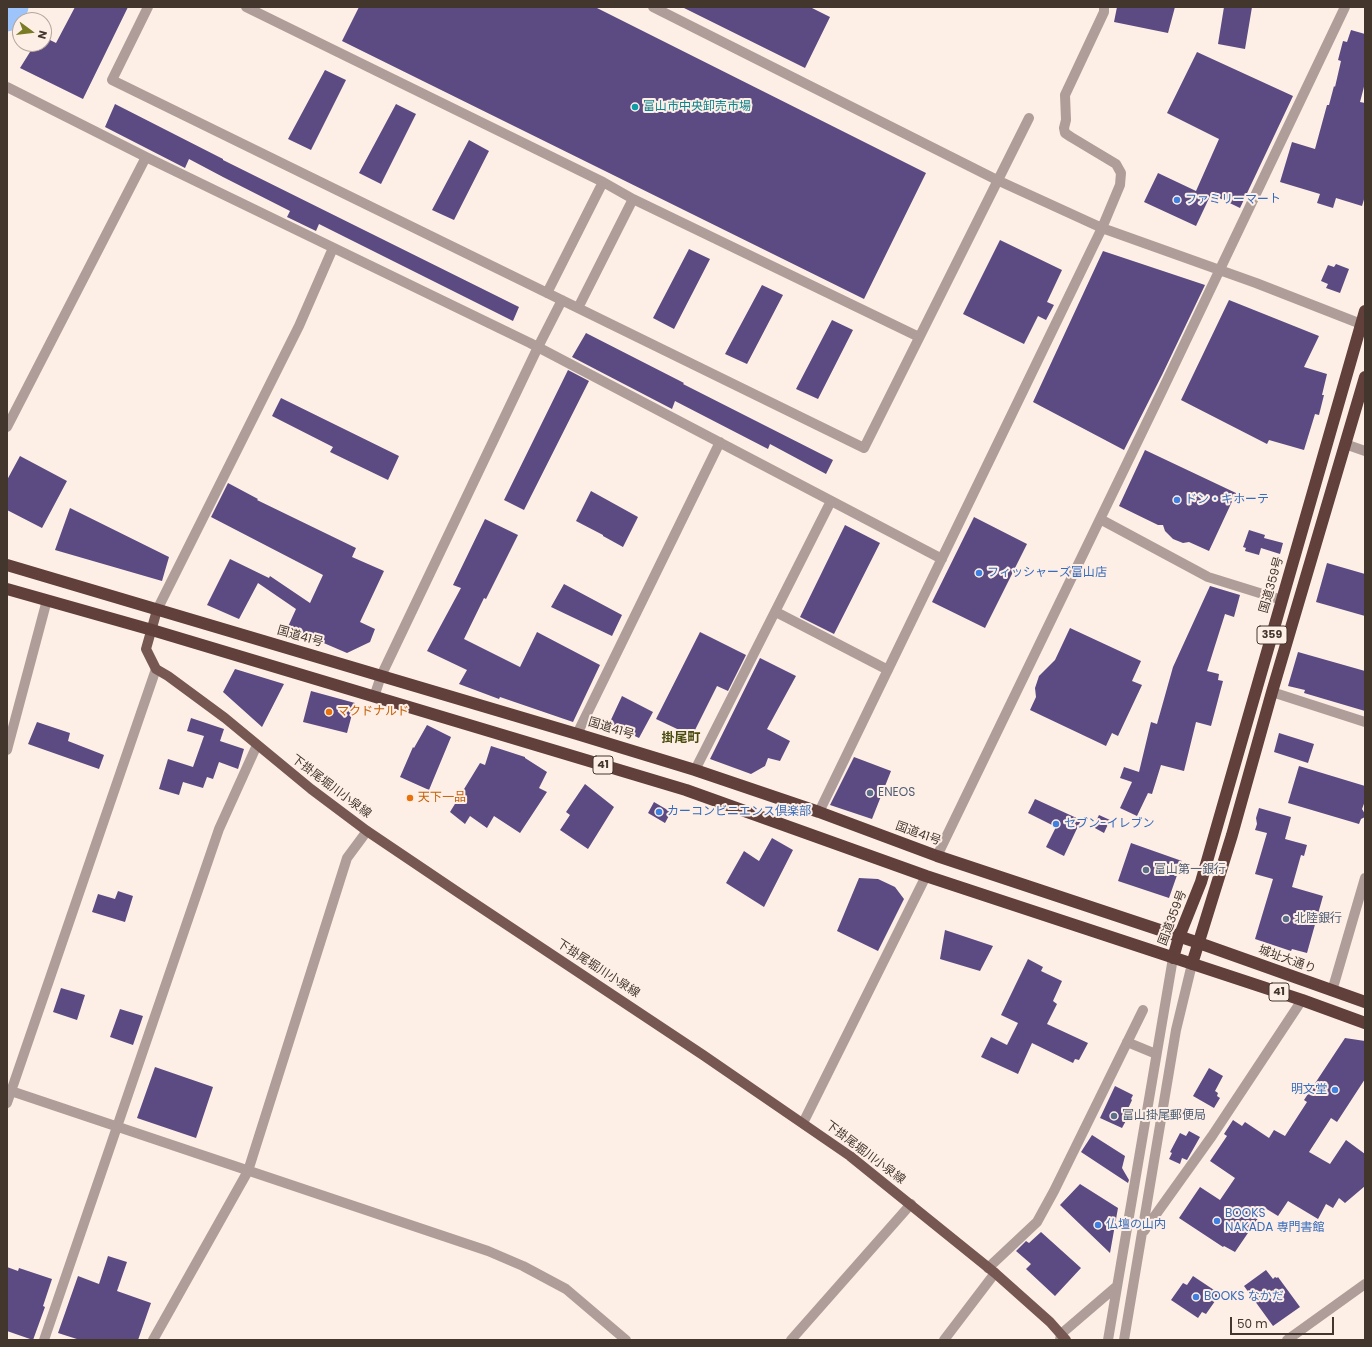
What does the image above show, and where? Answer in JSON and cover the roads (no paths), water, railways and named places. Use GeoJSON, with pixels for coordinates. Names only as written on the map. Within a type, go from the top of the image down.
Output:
{"type":"FeatureCollection","features":[{"type":"Feature","properties":{"kind":"highway","name":"国道359号"},"geometry":{"type":"LineString","coordinates":[[1173,958],[1179,937],[1201,882],[1338,400],[1363,325],[1365,311]]}},
{"type":"Feature","properties":{"kind":"highway","name":"359"},"geometry":{"type":"LineString","coordinates":[[1192,964],[1232,835],[1272,692],[1365,377]]}},
{"type":"Feature","properties":{"kind":"highway","name":"国道41号"},"geometry":{"type":"LineString","coordinates":[[7,565],[695,770],[819,812],[937,856],[1199,943]]}},
{"type":"Feature","properties":{"kind":"highway","name":"41"},"geometry":{"type":"LineString","coordinates":[[7,589],[152,630],[686,790],[926,876],[1365,1022]]}},
{"type":"Feature","properties":{"kind":"highway","name":"城址大通り"},"geometry":{"type":"LineString","coordinates":[[1199,943],[1365,1002]]}},
{"type":"Feature","properties":{"kind":"main road","name":"下掛尾堀川小泉線"},"geometry":{"type":"LineString","coordinates":[[157,610],[146,649],[156,668],[225,718],[257,746],[311,789],[367,831],[710,1059],[850,1156],[991,1270],[1050,1322],[1062,1338]]}},
{"type":"Feature","properties":{"kind":"street"},"geometry":{"type":"LineString","coordinates":[[148,7],[112,80],[864,448],[1029,118]]}},
{"type":"Feature","properties":{"kind":"street"},"geometry":{"type":"LineString","coordinates":[[246,7],[602,182],[633,199],[919,337]]}},
{"type":"Feature","properties":{"kind":"street"},"geometry":{"type":"LineString","coordinates":[[653,7],[998,180],[1102,228],[1256,283],[1363,325]]}},
{"type":"Feature","properties":{"kind":"street"},"geometry":{"type":"LineString","coordinates":[[819,812],[1102,228],[1120,185],[1122,178],[1120,168],[1116,164],[1065,133],[1064,128],[1066,120],[1064,96],[1104,12],[1104,7]]}},
{"type":"Feature","properties":{"kind":"street"},"geometry":{"type":"LineString","coordinates":[[937,856],[1100,519],[1344,7]]}},
{"type":"Feature","properties":{"kind":"street"},"geometry":{"type":"LineString","coordinates":[[7,87],[146,157],[538,347],[942,559]]}},
{"type":"Feature","properties":{"kind":"street"},"geometry":{"type":"LineString","coordinates":[[7,427],[146,157]]}},
{"type":"Feature","properties":{"kind":"street"},"geometry":{"type":"LineString","coordinates":[[547,292],[602,182]]}},
{"type":"Feature","properties":{"kind":"street"},"geometry":{"type":"LineString","coordinates":[[578,308],[633,199]]}},
{"type":"Feature","properties":{"kind":"street"},"geometry":{"type":"LineString","coordinates":[[157,610],[299,326],[334,248]]}},
{"type":"Feature","properties":{"kind":"street"},"geometry":{"type":"LineString","coordinates":[[374,697],[381,676],[538,347],[562,300]]}},
{"type":"Feature","properties":{"kind":"street"},"geometry":{"type":"LineString","coordinates":[[577,734],[720,442]]}},
{"type":"Feature","properties":{"kind":"street"},"geometry":{"type":"LineString","coordinates":[[1345,444],[1365,450]]}},
{"type":"Feature","properties":{"kind":"street"},"geometry":{"type":"LineString","coordinates":[[695,770],[831,501]]}},
{"type":"Feature","properties":{"kind":"street"},"geometry":{"type":"LineString","coordinates":[[1100,519],[1208,577],[1282,600]]}},
{"type":"Feature","properties":{"kind":"street"},"geometry":{"type":"LineString","coordinates":[[7,750],[11,719],[47,600]]}},
{"type":"Feature","properties":{"kind":"street"},"geometry":{"type":"LineString","coordinates":[[776,612],[888,670]]}},
{"type":"Feature","properties":{"kind":"street"},"geometry":{"type":"LineString","coordinates":[[7,1103],[156,668]]}},
{"type":"Feature","properties":{"kind":"street"},"geometry":{"type":"LineString","coordinates":[[1272,692],[1365,722]]}},
{"type":"Feature","properties":{"kind":"street"},"geometry":{"type":"LineString","coordinates":[[44,1340],[219,828],[257,746]]}},
{"type":"Feature","properties":{"kind":"street"},"geometry":{"type":"LineString","coordinates":[[153,1340],[248,1171],[347,858],[367,831]]}},
{"type":"Feature","properties":{"kind":"street"},"geometry":{"type":"LineString","coordinates":[[803,1123],[926,876]]}},
{"type":"Feature","properties":{"kind":"street"},"geometry":{"type":"LineString","coordinates":[[1332,991],[1365,878]]}},
{"type":"Feature","properties":{"kind":"street"},"geometry":{"type":"LineString","coordinates":[[1108,1340],[1173,958]]}},
{"type":"Feature","properties":{"kind":"street"},"geometry":{"type":"LineString","coordinates":[[1124,1340],[1176,1030],[1192,964]]}},
{"type":"Feature","properties":{"kind":"street"},"geometry":{"type":"LineString","coordinates":[[1142,1233],[1212,1136],[1302,1000]]}},
{"type":"Feature","properties":{"kind":"street"},"geometry":{"type":"LineString","coordinates":[[944,1340],[991,1270],[1037,1222],[1054,1191],[1143,1010]]}},
{"type":"Feature","properties":{"kind":"street"},"geometry":{"type":"LineString","coordinates":[[1127,1042],[1156,1054]]}},
{"type":"Feature","properties":{"kind":"street"},"geometry":{"type":"LineString","coordinates":[[11,1091],[488,1251],[523,1266],[566,1289],[626,1340]]}},
{"type":"Feature","properties":{"kind":"street"},"geometry":{"type":"LineString","coordinates":[[791,1340],[911,1204]]}},
{"type":"Feature","properties":{"kind":"street"},"geometry":{"type":"LineString","coordinates":[[1287,1340],[1365,1284]]}},
{"type":"Feature","properties":{"kind":"street"},"geometry":{"type":"LineString","coordinates":[[1062,1338],[1117,1286]]}},
{"type":"Feature","properties":{"kind":"waterway"},"geometry":{"type":"LineString","coordinates":[[7,19],[16,7]]}},
{"type":"Feature","properties":{"kind":"place","name":"富山市中央卸売市場"},"geometry":{"type":"Point","coordinates":[635,107]}},
{"type":"Feature","properties":{"kind":"place","name":"ファミリーマート"},"geometry":{"type":"Point","coordinates":[1177,200]}},
{"type":"Feature","properties":{"kind":"place","name":"ドン・キホーテ"},"geometry":{"type":"Point","coordinates":[1177,500]}},
{"type":"Feature","properties":{"kind":"place","name":"フィッシャーズ富山店"},"geometry":{"type":"Point","coordinates":[979,573]}},
{"type":"Feature","properties":{"kind":"place","name":"マクドナルド"},"geometry":{"type":"Point","coordinates":[329,712]}},
{"type":"Feature","properties":{"kind":"place","name":"ENEOS"},"geometry":{"type":"Point","coordinates":[870,793]}},
{"type":"Feature","properties":{"kind":"place","name":"天下一品"},"geometry":{"type":"Point","coordinates":[410,798]}},
{"type":"Feature","properties":{"kind":"place","name":"カーコンビニエンス倶楽部"},"geometry":{"type":"Point","coordinates":[659,812]}},
{"type":"Feature","properties":{"kind":"place","name":"セブン-イレブン"},"geometry":{"type":"Point","coordinates":[1056,824]}},
{"type":"Feature","properties":{"kind":"place","name":"富山第一銀行"},"geometry":{"type":"Point","coordinates":[1146,870]}},
{"type":"Feature","properties":{"kind":"place","name":"北陸銀行"},"geometry":{"type":"Point","coordinates":[1286,919]}},
{"type":"Feature","properties":{"kind":"place","name":"明文堂"},"geometry":{"type":"Point","coordinates":[1335,1090]}},
{"type":"Feature","properties":{"kind":"place","name":"富山掛尾郵便局"},"geometry":{"type":"Point","coordinates":[1114,1116]}},
{"type":"Feature","properties":{"kind":"place","name":"BOOKS NAKADA 専門書館"},"geometry":{"type":"Point","coordinates":[1217,1221]}},
{"type":"Feature","properties":{"kind":"place","name":"仏壇の山内"},"geometry":{"type":"Point","coordinates":[1098,1225]}},
{"type":"Feature","properties":{"kind":"place","name":"BOOKS なかだ"},"geometry":{"type":"Point","coordinates":[1196,1297]}},
{"type":"Feature","properties":{"kind":"district","name":"掛尾町"},"geometry":{"type":"Point","coordinates":[681,739]}}]}
